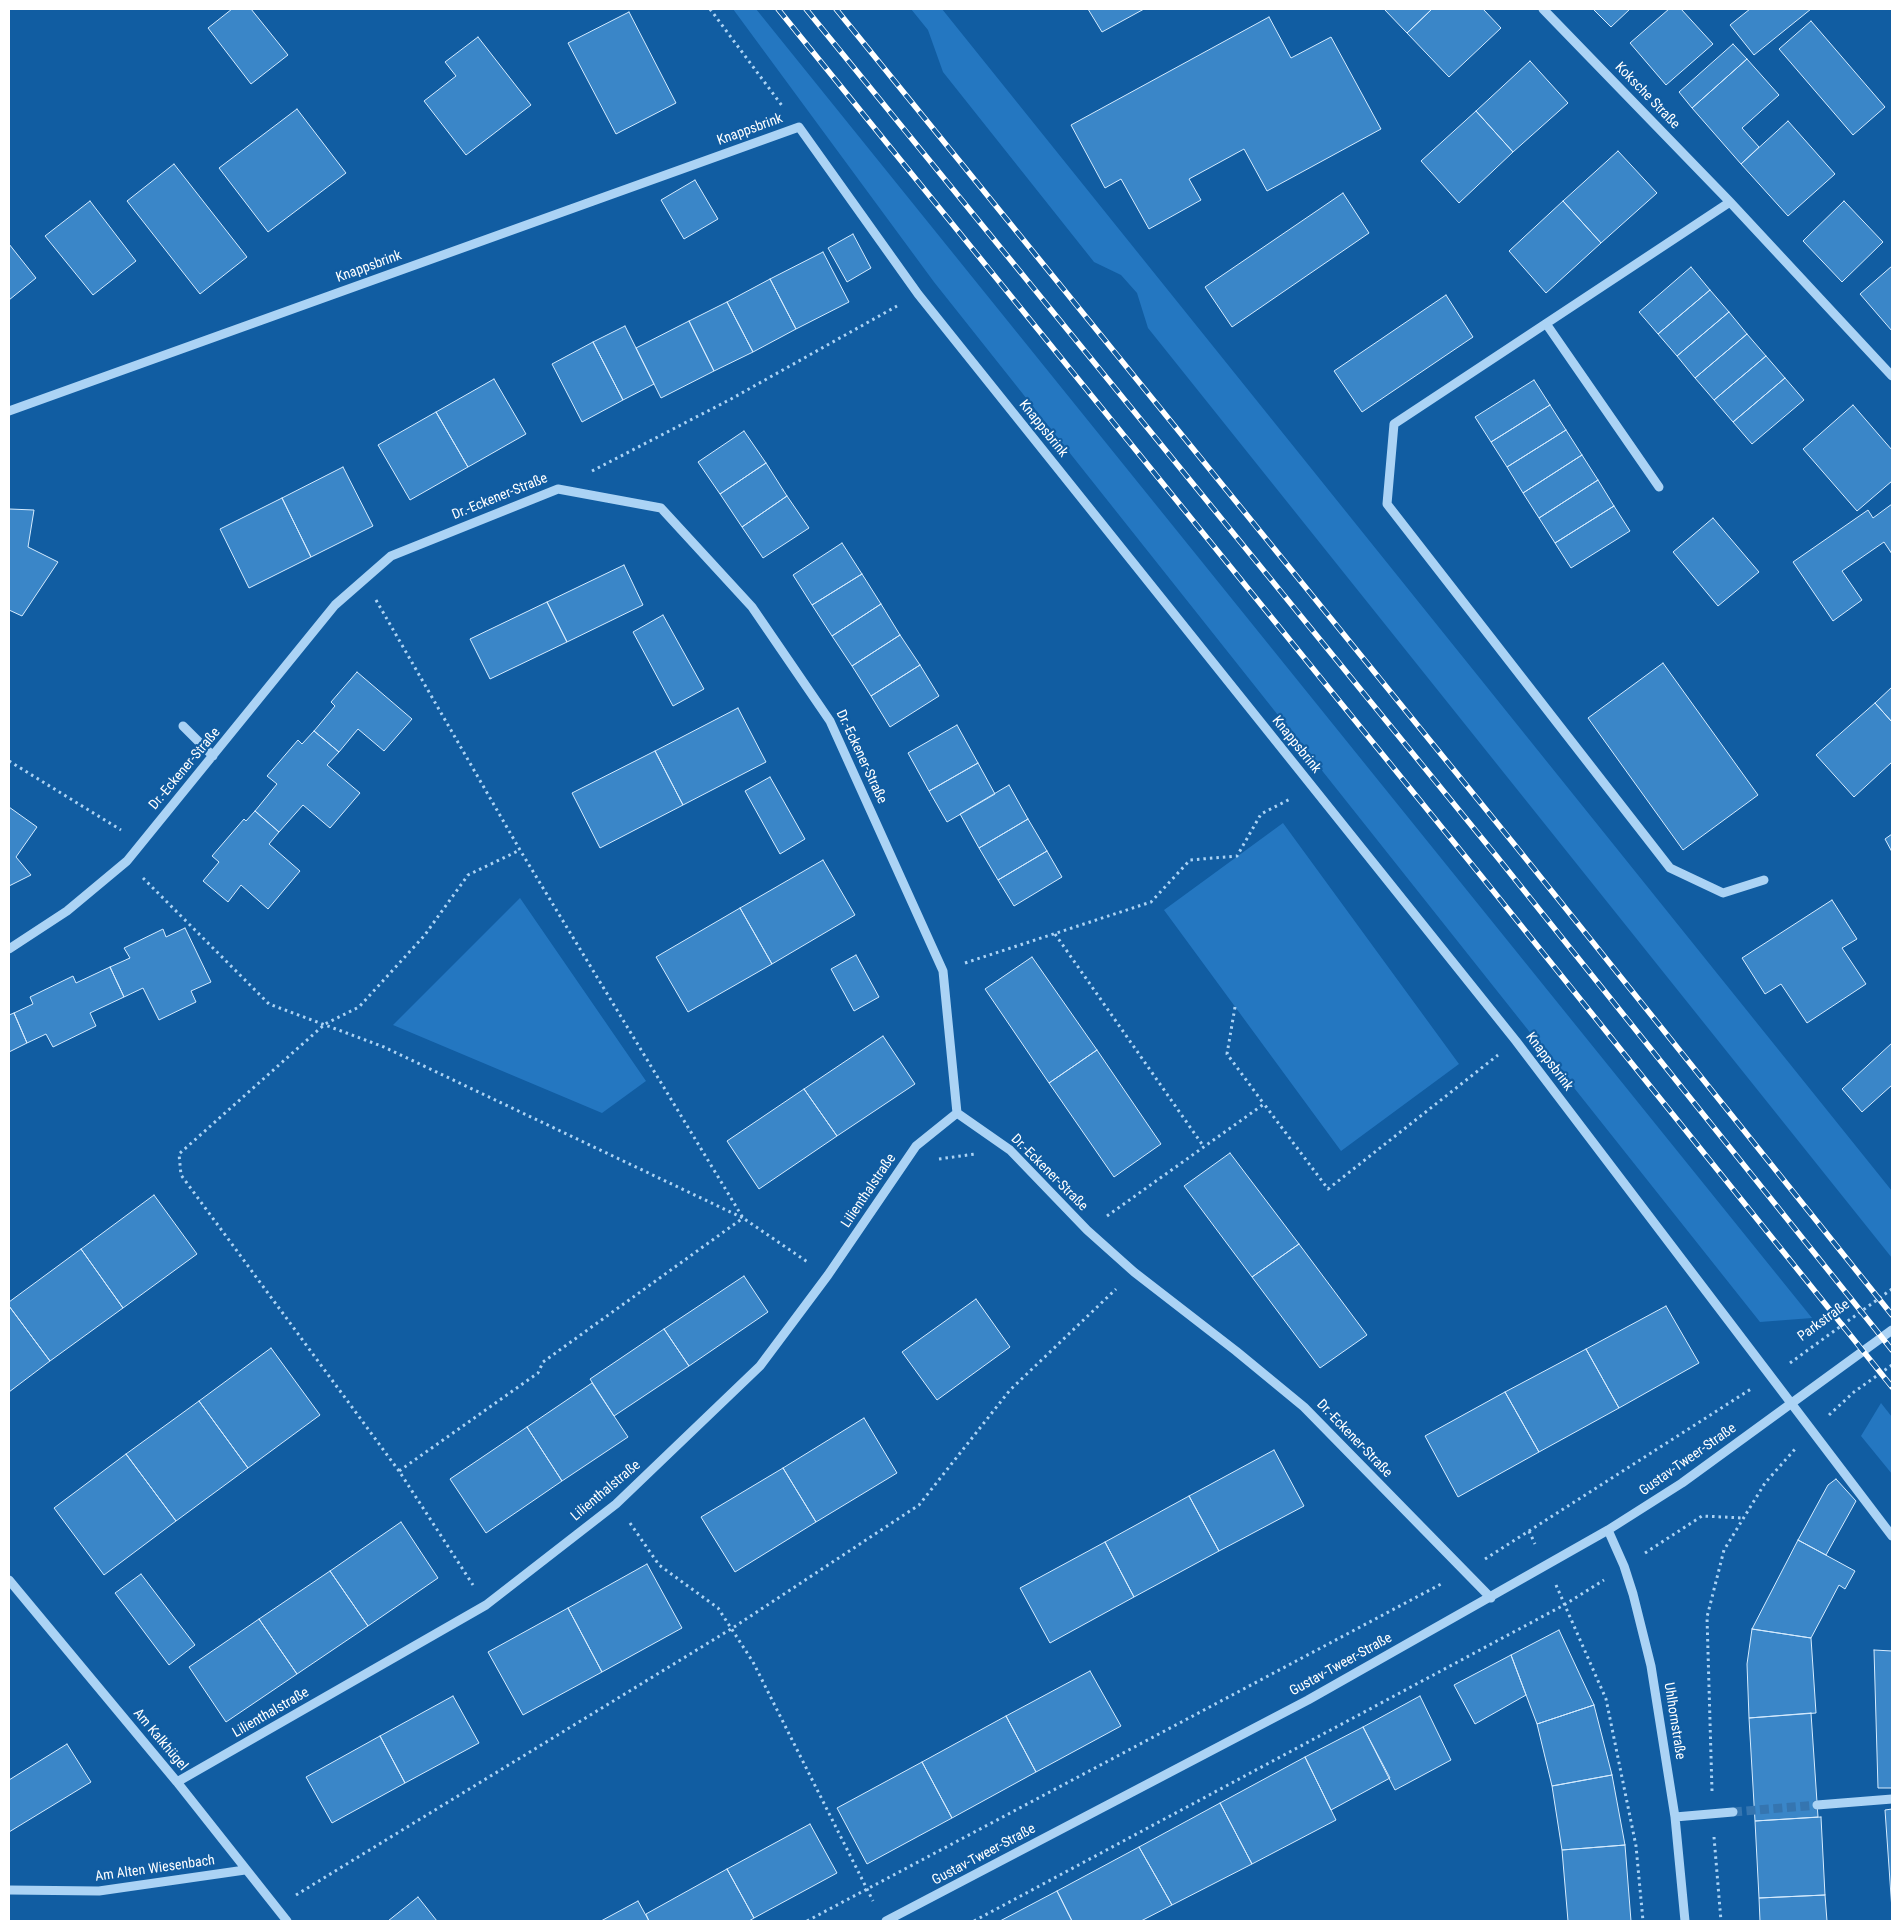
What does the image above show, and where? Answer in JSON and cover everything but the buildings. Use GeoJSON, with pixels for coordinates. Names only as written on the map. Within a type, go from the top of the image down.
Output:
{"type":"FeatureCollection","features":[{"type":"Feature","properties":{"kind":"street","name":"Koksche Straße"},"geometry":{"type":"LineString","coordinates":[[1544,9],[1730,202],[1892,376]]}},
{"type":"Feature","properties":{"kind":"street","name":"Knappsbrink"},"geometry":{"type":"LineString","coordinates":[[9,411],[798,127],[918,294],[1516,1041],[1892,1536]]}},
{"type":"Feature","properties":{"kind":"street"},"geometry":{"type":"LineString","coordinates":[[1730,202],[1547,325],[1394,424],[1387,504],[1670,868],[1722,893],[1764,880]]}},
{"type":"Feature","properties":{"kind":"street"},"geometry":{"type":"LineString","coordinates":[[1547,325],[1658,487]]}},
{"type":"Feature","properties":{"kind":"street","name":"Dr.-Eckener-Straße"},"geometry":{"type":"LineString","coordinates":[[9,949],[67,911],[126,861],[214,756],[335,605],[392,556],[558,489],[661,508],[752,607],[830,721],[943,971],[957,1113],[1010,1150],[1087,1230],[1134,1272],[1236,1351],[1304,1407],[1491,1598]]}},
{"type":"Feature","properties":{"kind":"street"},"geometry":{"type":"LineString","coordinates":[[183,726],[214,756]]}},
{"type":"Feature","properties":{"kind":"street","name":"Lilienthalstraße"},"geometry":{"type":"LineString","coordinates":[[177,1782],[486,1605],[616,1504],[760,1366],[828,1275],[916,1146],[957,1113]]}},
{"type":"Feature","properties":{"kind":"street"},"geometry":{"type":"LineString","coordinates":[[1791,1402],[1892,1330]]}},
{"type":"Feature","properties":{"kind":"street","name":"Gustav-Tweer-Straße"},"geometry":{"type":"LineString","coordinates":[[886,1921],[1308,1700],[1491,1598],[1608,1530],[1682,1483],[1791,1402]]}},
{"type":"Feature","properties":{"kind":"street","name":"Uhlhornstraße"},"geometry":{"type":"LineString","coordinates":[[1608,1530],[1624,1566],[1651,1666],[1674,1817],[1684,1921]]}},
{"type":"Feature","properties":{"kind":"street","name":"Am Kalkhügel"},"geometry":{"type":"LineString","coordinates":[[9,1580],[177,1782],[287,1921]]}},
{"type":"Feature","properties":{"kind":"street"},"geometry":{"type":"LineString","coordinates":[[1817,1805],[1892,1800]]}},
{"type":"Feature","properties":{"kind":"street"},"geometry":{"type":"LineString","coordinates":[[1674,1817],[1733,1812]]}},
{"type":"Feature","properties":{"kind":"street","name":"Am Alten Wiesenbach"},"geometry":{"type":"LineString","coordinates":[[9,1890],[99,1891],[246,1870]]}},
{"type":"Feature","properties":{"kind":"path"},"geometry":{"type":"LineString","coordinates":[[710,9],[798,127]]}},
{"type":"Feature","properties":{"kind":"path"},"geometry":{"type":"LineString","coordinates":[[558,489],[730,399],[918,294]]}},
{"type":"Feature","properties":{"kind":"path"},"geometry":{"type":"LineString","coordinates":[[364,580],[520,850],[743,1218]]}},
{"type":"Feature","properties":{"kind":"path"},"geometry":{"type":"LineString","coordinates":[[9,761],[142,842]]}},
{"type":"Feature","properties":{"kind":"path"},"geometry":{"type":"LineString","coordinates":[[943,971],[1151,902],[1190,860],[1237,856],[1262,814],[1313,788]]}},
{"type":"Feature","properties":{"kind":"path"},"geometry":{"type":"LineString","coordinates":[[486,1605],[399,1471],[181,1175],[179,1154],[325,1024],[359,1007],[424,936],[468,875],[520,850]]}},
{"type":"Feature","properties":{"kind":"path"},"geometry":{"type":"LineString","coordinates":[[126,861],[269,1004],[384,1047],[743,1218],[828,1275]]}},
{"type":"Feature","properties":{"kind":"path"},"geometry":{"type":"LineString","coordinates":[[1055,934],[1204,1147]]}},
{"type":"Feature","properties":{"kind":"path"},"geometry":{"type":"LineString","coordinates":[[1235,1007],[1227,1054],[1328,1188],[1516,1041]]}},
{"type":"Feature","properties":{"kind":"path"},"geometry":{"type":"LineString","coordinates":[[1087,1230],[1264,1104]]}},
{"type":"Feature","properties":{"kind":"path"},"geometry":{"type":"LineString","coordinates":[[904,1164],[1010,1150]]}},
{"type":"Feature","properties":{"kind":"path"},"geometry":{"type":"LineString","coordinates":[[399,1471],[538,1373],[543,1362],[743,1218]]}},
{"type":"Feature","properties":{"kind":"path"},"geometry":{"type":"LineString","coordinates":[[276,1907],[731,1629],[919,1505],[1010,1390],[1134,1272]]}},
{"type":"Feature","properties":{"kind":"path","name":"Parkstraße"},"geometry":{"type":"LineString","coordinates":[[808,1921],[1465,1572],[1771,1376],[1892,1289]]}},
{"type":"Feature","properties":{"kind":"path"},"geometry":{"type":"LineString","coordinates":[[1721,1921],[1712,1813],[1707,1617],[1724,1550],[1765,1483],[1812,1430],[1854,1392],[1892,1365]]}},
{"type":"Feature","properties":{"kind":"path"},"geometry":{"type":"LineString","coordinates":[[616,1504],[659,1565],[718,1608],[757,1670],[875,1905]]}},
{"type":"Feature","properties":{"kind":"path"},"geometry":{"type":"LineString","coordinates":[[974,1921],[1564,1605],[1702,1516],[1743,1518]]}},
{"type":"Feature","properties":{"kind":"path"},"geometry":{"type":"LineString","coordinates":[[1528,1531],[1547,1565],[1606,1699],[1636,1846],[1643,1921]]}},
{"type":"Feature","properties":{"kind":"shaded area"},"geometry":{"type":"Polygon","coordinates":[[[733,9],[756,9],[1812,1318],[1760,1322],[934,282],[733,9]]]}},
{"type":"Feature","properties":{"kind":"shaded area"},"geometry":{"type":"Polygon","coordinates":[[[911,9],[942,9],[1892,1191],[1892,1258],[1148,328],[1137,293],[1121,275],[1094,262],[943,72],[928,30],[911,9]]]}},
{"type":"Feature","properties":{"kind":"shaded area"},"geometry":{"type":"Polygon","coordinates":[[[1283,823],[1459,1064],[1341,1151],[1164,910],[1283,823]]]}},
{"type":"Feature","properties":{"kind":"shaded area"},"geometry":{"type":"Polygon","coordinates":[[[520,898],[646,1081],[602,1113],[393,1025],[520,898]]]}},
{"type":"Feature","properties":{"kind":"shaded area"},"geometry":{"type":"Polygon","coordinates":[[[1881,1403],[1892,1417],[1892,1474],[1861,1436],[1881,1403]]]}},
{"type":"Feature","properties":{"kind":"tunnel"},"geometry":{"type":"LineString","coordinates":[[1733,1812],[1817,1805]]}},
{"type":"Feature","properties":{"kind":"railway"},"geometry":{"type":"LineString","coordinates":[[778,9],[1482,877],[1892,1387]]}},
{"type":"Feature","properties":{"kind":"railway"},"geometry":{"type":"LineString","coordinates":[[806,9],[1498,858],[1892,1350]]}},
{"type":"Feature","properties":{"kind":"railway"},"geometry":{"type":"LineString","coordinates":[[836,9],[1514,844],[1892,1315]]}}]}
